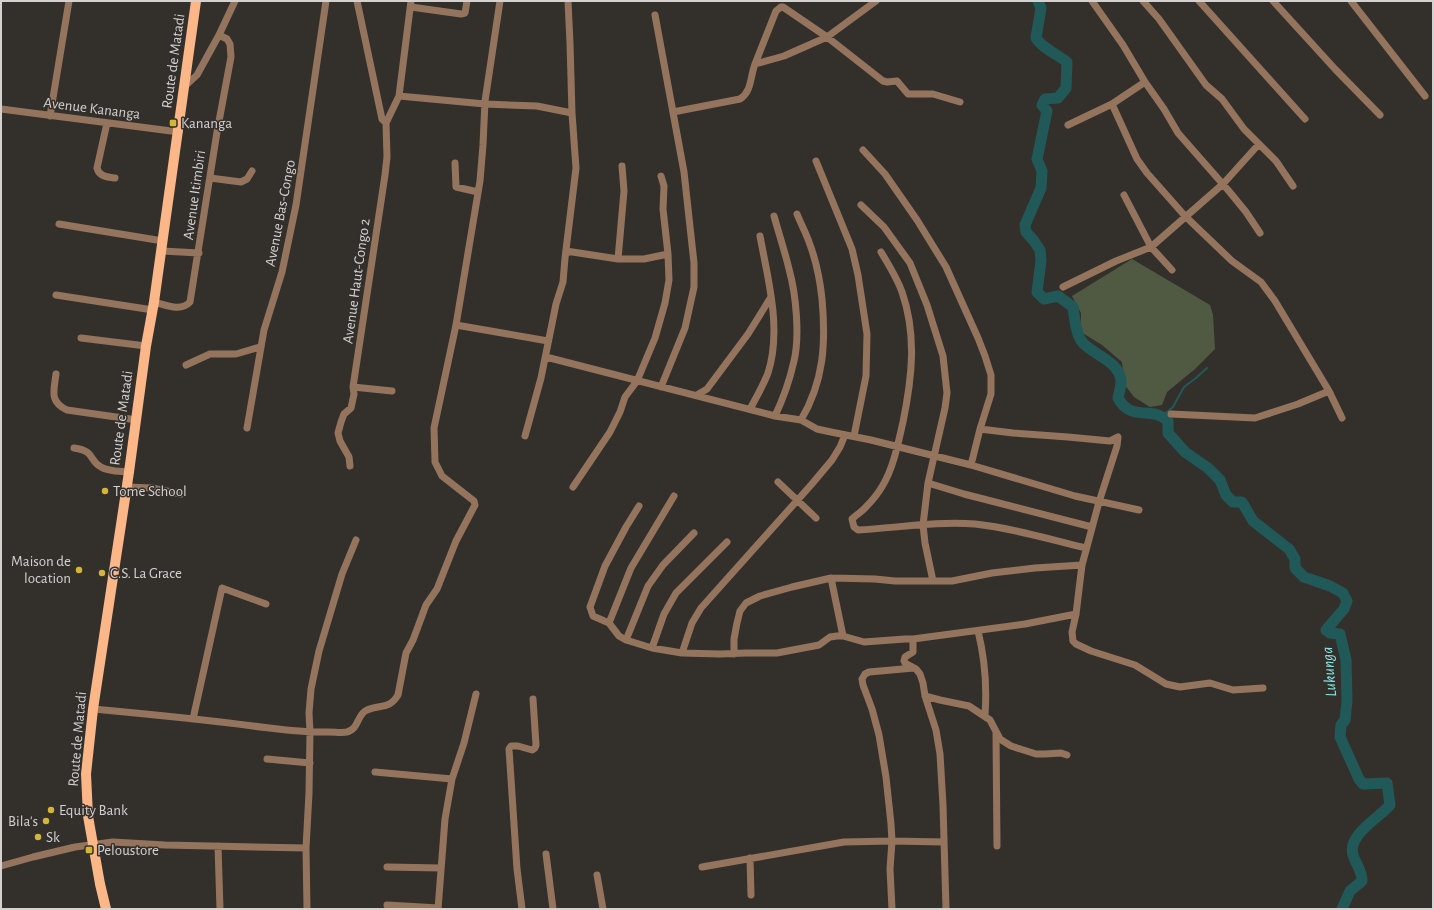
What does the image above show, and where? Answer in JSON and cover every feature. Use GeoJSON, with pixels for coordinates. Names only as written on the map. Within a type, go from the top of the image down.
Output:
{"type":"FeatureCollection","features":[{"type":"Feature","properties":{"kind":"main road","name":"Route de Matadi"},"geometry":{"type":"LineString","coordinates":[[106,909],[92,844],[88,816],[86,774],[93,709],[137,420],[146,346],[154,306],[196,1]]}},
{"type":"Feature","properties":{"kind":"street"},"geometry":{"type":"LineString","coordinates":[[50,116],[69,1]]}},
{"type":"Feature","properties":{"kind":"street"},"geometry":{"type":"LineString","coordinates":[[184,87],[197,75],[235,1]]}},
{"type":"Feature","properties":{"kind":"street","name":"Avenue Bas-Congo"},"geometry":{"type":"LineString","coordinates":[[247,428],[260,348],[282,272],[296,205],[326,1]]}},
{"type":"Feature","properties":{"kind":"street"},"geometry":{"type":"LineString","coordinates":[[357,1],[382,119],[386,123]]}},
{"type":"Feature","properties":{"kind":"street"},"geometry":{"type":"LineString","coordinates":[[411,4],[461,14],[464,13],[467,1]]}},
{"type":"Feature","properties":{"kind":"street"},"geometry":{"type":"LineString","coordinates":[[93,709],[193,718],[310,732],[347,732],[356,726],[365,710],[381,708],[390,704],[398,695],[406,653],[413,640],[426,605],[437,589],[456,541],[475,505],[470,498],[442,476],[435,462],[434,428],[456,326],[478,192],[483,145],[485,104],[500,1]]}},
{"type":"Feature","properties":{"kind":"street"},"geometry":{"type":"LineString","coordinates":[[525,436],[546,357],[556,304],[563,282],[576,168],[572,113],[568,1]]}},
{"type":"Feature","properties":{"kind":"street"},"geometry":{"type":"LineString","coordinates":[[754,64],[784,56],[827,37],[876,1]]}},
{"type":"Feature","properties":{"kind":"street"},"geometry":{"type":"LineString","coordinates":[[1092,1],[1123,45],[1178,133],[1223,184],[1260,232]]}},
{"type":"Feature","properties":{"kind":"street"},"geometry":{"type":"LineString","coordinates":[[1142,1],[1159,19],[1206,85],[1222,99],[1244,129],[1276,161],[1293,186]]}},
{"type":"Feature","properties":{"kind":"street"},"geometry":{"type":"LineString","coordinates":[[1199,1],[1305,119]]}},
{"type":"Feature","properties":{"kind":"street"},"geometry":{"type":"LineString","coordinates":[[1273,1],[1380,116]]}},
{"type":"Feature","properties":{"kind":"street"},"geometry":{"type":"LineString","coordinates":[[1351,1],[1425,96]]}},
{"type":"Feature","properties":{"kind":"street","name":"Avenue Haut-Congo 2"},"geometry":{"type":"LineString","coordinates":[[350,466],[349,457],[340,441],[338,433],[344,414],[351,408],[354,394],[353,387],[386,169],[386,123],[399,96],[411,4]]}},
{"type":"Feature","properties":{"kind":"street"},"geometry":{"type":"LineString","coordinates":[[673,112],[740,100],[749,89],[754,64],[776,11],[780,7],[786,9],[827,37],[883,81],[897,82],[901,84],[908,94],[933,94],[960,102]]}},
{"type":"Feature","properties":{"kind":"street"},"geometry":{"type":"LineString","coordinates":[[655,15],[684,172],[690,214],[694,263],[694,287],[685,328],[661,387]]}},
{"type":"Feature","properties":{"kind":"street","name":"Avenue Itimbiri"},"geometry":{"type":"LineString","coordinates":[[56,294],[181,308],[190,302],[231,57],[230,44],[227,39],[219,34]]}},
{"type":"Feature","properties":{"kind":"street"},"geometry":{"type":"LineString","coordinates":[[1068,126],[1112,104],[1145,82]]}},
{"type":"Feature","properties":{"kind":"street"},"geometry":{"type":"LineString","coordinates":[[399,96],[485,104],[537,106],[572,113]]}},
{"type":"Feature","properties":{"kind":"street"},"geometry":{"type":"LineString","coordinates":[[1112,104],[1138,159],[1147,173],[1185,216],[1232,261],[1261,282],[1275,301],[1329,391],[1342,418]]}},
{"type":"Feature","properties":{"kind":"street","name":"Avenue Kananga"},"geometry":{"type":"LineString","coordinates":[[1,109],[179,132]]}},
{"type":"Feature","properties":{"kind":"street"},"geometry":{"type":"LineString","coordinates":[[107,123],[97,168],[101,175],[115,178]]}},
{"type":"Feature","properties":{"kind":"street"},"geometry":{"type":"LineString","coordinates":[[1063,287],[1116,261],[1151,247],[1223,184],[1259,144]]}},
{"type":"Feature","properties":{"kind":"street"},"geometry":{"type":"LineString","coordinates":[[863,150],[885,174],[917,220],[946,267],[978,338],[989,369],[991,394],[971,465]]}},
{"type":"Feature","properties":{"kind":"street"},"geometry":{"type":"LineString","coordinates":[[816,161],[856,261],[866,327],[866,376],[854,436]]}},
{"type":"Feature","properties":{"kind":"street"},"geometry":{"type":"LineString","coordinates":[[455,163],[456,187],[478,192]]}},
{"type":"Feature","properties":{"kind":"street"},"geometry":{"type":"LineString","coordinates":[[618,259],[624,191],[622,166]]}},
{"type":"Feature","properties":{"kind":"street"},"geometry":{"type":"LineString","coordinates":[[210,178],[241,182],[247,179],[252,171]]}},
{"type":"Feature","properties":{"kind":"street"},"geometry":{"type":"LineString","coordinates":[[573,487],[610,432],[620,412],[625,397],[637,381],[655,338],[665,303],[669,280],[668,254],[662,209],[664,186],[661,176]]}},
{"type":"Feature","properties":{"kind":"street"},"geometry":{"type":"LineString","coordinates":[[1124,195],[1151,247],[1172,270]]}},
{"type":"Feature","properties":{"kind":"street"},"geometry":{"type":"LineString","coordinates":[[861,205],[884,227],[910,263],[927,305],[943,356],[946,393],[945,408],[928,483],[923,525],[933,581]]}},
{"type":"Feature","properties":{"kind":"street"},"geometry":{"type":"LineString","coordinates":[[797,214],[810,243],[815,262],[820,286],[825,335],[820,372],[810,405],[801,420]]}},
{"type":"Feature","properties":{"kind":"street"},"geometry":{"type":"LineString","coordinates":[[774,216],[790,270],[797,332],[794,360],[782,402],[775,416]]}},
{"type":"Feature","properties":{"kind":"street"},"geometry":{"type":"LineString","coordinates":[[59,224],[199,253]]}},
{"type":"Feature","properties":{"kind":"street"},"geometry":{"type":"LineString","coordinates":[[750,409],[767,374],[771,361],[774,340],[771,297],[760,236]]}},
{"type":"Feature","properties":{"kind":"street"},"geometry":{"type":"LineString","coordinates":[[566,251],[618,259],[644,259],[668,254]]}},
{"type":"Feature","properties":{"kind":"street"},"geometry":{"type":"LineString","coordinates":[[882,252],[897,279],[912,333],[913,358],[911,382],[898,446],[877,495],[863,511],[852,519],[854,527],[858,530],[923,525],[974,524],[1002,528],[1086,548]]}},
{"type":"Feature","properties":{"kind":"street"},"geometry":{"type":"LineString","coordinates":[[697,395],[707,389],[748,334],[771,297]]}},
{"type":"Feature","properties":{"kind":"street"},"geometry":{"type":"LineString","coordinates":[[456,326],[548,341]]}},
{"type":"Feature","properties":{"kind":"street"},"geometry":{"type":"LineString","coordinates":[[81,338],[146,346]]}},
{"type":"Feature","properties":{"kind":"street"},"geometry":{"type":"LineString","coordinates":[[186,365],[210,354],[236,354],[260,348]]}},
{"type":"Feature","properties":{"kind":"street"},"geometry":{"type":"LineString","coordinates":[[546,357],[775,416],[801,420],[817,429],[934,455],[1075,496],[1139,510]]}},
{"type":"Feature","properties":{"kind":"street"},"geometry":{"type":"LineString","coordinates":[[56,374],[53,395],[61,407],[67,410],[137,420]]}},
{"type":"Feature","properties":{"kind":"street"},"geometry":{"type":"LineString","coordinates":[[353,387],[392,391]]}},
{"type":"Feature","properties":{"kind":"street"},"geometry":{"type":"LineString","coordinates":[[1171,414],[1255,418],[1298,404],[1329,391]]}},
{"type":"Feature","properties":{"kind":"street"},"geometry":{"type":"LineString","coordinates":[[980,429],[1110,441],[1118,437],[1117,446],[1099,502],[1082,565],[1076,614],[1072,632],[1072,638],[1076,644],[1091,651],[1135,665],[1166,684],[1180,687],[1210,683],[1233,690],[1263,688]]}},
{"type":"Feature","properties":{"kind":"street"},"geometry":{"type":"LineString","coordinates":[[682,653],[692,624],[701,608],[832,460],[845,435]]}},
{"type":"Feature","properties":{"kind":"street"},"geometry":{"type":"LineString","coordinates":[[74,448],[91,454],[94,462],[101,468],[129,472]]}},
{"type":"Feature","properties":{"kind":"street"},"geometry":{"type":"LineString","coordinates":[[778,482],[816,518]]}},
{"type":"Feature","properties":{"kind":"street"},"geometry":{"type":"LineString","coordinates":[[928,483],[964,494],[1092,527]]}},
{"type":"Feature","properties":{"kind":"street"},"geometry":{"type":"LineString","coordinates":[[127,487],[152,488],[181,494]]}},
{"type":"Feature","properties":{"kind":"street"},"geometry":{"type":"LineString","coordinates":[[609,623],[631,568],[674,496]]}},
{"type":"Feature","properties":{"kind":"street"},"geometry":{"type":"LineString","coordinates":[[639,506],[605,566],[590,606],[593,616],[609,623],[619,636],[626,640],[652,648],[682,653],[777,653],[819,645],[830,637],[843,636],[864,642],[913,639],[1025,624],[1076,614]]}},
{"type":"Feature","properties":{"kind":"street"},"geometry":{"type":"LineString","coordinates":[[626,640],[648,586],[663,565],[694,533]]}},
{"type":"Feature","properties":{"kind":"street"},"geometry":{"type":"LineString","coordinates":[[307,909],[306,848],[310,763],[309,712],[311,690],[319,651],[342,574],[356,540]]}},
{"type":"Feature","properties":{"kind":"street"},"geometry":{"type":"LineString","coordinates":[[652,648],[664,614],[676,593],[727,542]]}},
{"type":"Feature","properties":{"kind":"street"},"geometry":{"type":"LineString","coordinates":[[734,654],[734,639],[740,610],[746,603],[760,596],[773,592],[831,578],[895,581],[952,581],[999,572],[1082,565]]}},
{"type":"Feature","properties":{"kind":"street"},"geometry":{"type":"LineString","coordinates":[[831,578],[843,636]]}},
{"type":"Feature","properties":{"kind":"street"},"geometry":{"type":"LineString","coordinates":[[193,718],[222,588],[266,604]]}},
{"type":"Feature","properties":{"kind":"street"},"geometry":{"type":"LineString","coordinates":[[978,631],[984,652],[986,696],[985,715]]}},
{"type":"Feature","properties":{"kind":"street"},"geometry":{"type":"LineString","coordinates":[[913,639],[914,652],[905,657],[904,661],[920,674],[923,683],[924,696],[936,730],[940,754],[946,909]]}},
{"type":"Feature","properties":{"kind":"street"},"geometry":{"type":"LineString","coordinates":[[892,909],[890,869],[892,841],[886,777],[879,735],[862,678],[869,672],[914,668]]}},
{"type":"Feature","properties":{"kind":"street"},"geometry":{"type":"LineString","coordinates":[[387,905],[438,909],[445,819],[452,779],[464,743],[476,694]]}},
{"type":"Feature","properties":{"kind":"street"},"geometry":{"type":"LineString","coordinates":[[924,696],[969,706],[985,715],[990,720],[1000,739],[1011,746],[1028,752],[1045,754],[1061,753],[1067,755]]}},
{"type":"Feature","properties":{"kind":"street"},"geometry":{"type":"LineString","coordinates":[[522,909],[517,869],[509,749],[511,746],[518,746],[532,750],[535,748],[533,699]]}},
{"type":"Feature","properties":{"kind":"street"},"geometry":{"type":"LineString","coordinates":[[996,733],[997,846]]}},
{"type":"Feature","properties":{"kind":"street"},"geometry":{"type":"LineString","coordinates":[[267,759],[310,763]]}},
{"type":"Feature","properties":{"kind":"street"},"geometry":{"type":"LineString","coordinates":[[375,772],[452,779]]}},
{"type":"Feature","properties":{"kind":"street"},"geometry":{"type":"LineString","coordinates":[[1,866],[33,857],[92,844],[113,842],[306,848]]}},
{"type":"Feature","properties":{"kind":"street"},"geometry":{"type":"LineString","coordinates":[[702,867],[844,842],[944,842]]}},
{"type":"Feature","properties":{"kind":"street"},"geometry":{"type":"LineString","coordinates":[[218,846],[220,909]]}},
{"type":"Feature","properties":{"kind":"street"},"geometry":{"type":"LineString","coordinates":[[546,854],[553,909]]}},
{"type":"Feature","properties":{"kind":"street"},"geometry":{"type":"LineString","coordinates":[[750,858],[751,895]]}},
{"type":"Feature","properties":{"kind":"street"},"geometry":{"type":"LineString","coordinates":[[387,868],[440,868]]}},
{"type":"Feature","properties":{"kind":"street"},"geometry":{"type":"LineString","coordinates":[[597,875],[603,909]]}},
{"type":"Feature","properties":{"kind":"green space"},"geometry":{"type":"Polygon","coordinates":[[[1132,259],[1210,305],[1213,315],[1215,349],[1195,369],[1167,392],[1162,405],[1150,407],[1134,397],[1124,384],[1122,362],[1102,345],[1081,332],[1081,313],[1072,296],[1132,259]]]}},
{"type":"Feature","properties":{"kind":"waterway","name":"Lukunga"},"geometry":{"type":"LineString","coordinates":[[1038,1],[1041,8],[1036,38],[1046,48],[1067,62],[1066,88],[1058,98],[1045,99],[1042,105],[1047,111],[1037,159],[1042,171],[1041,188],[1025,225],[1026,232],[1040,250],[1041,261],[1037,292],[1044,299],[1058,296],[1073,307],[1080,339],[1083,343],[1117,369],[1121,382],[1118,398],[1123,406],[1135,412],[1162,416],[1168,421],[1168,433],[1185,452],[1208,468],[1220,480],[1226,495],[1233,502],[1242,502],[1253,521],[1289,549],[1295,559],[1295,568],[1304,577],[1330,586],[1343,593],[1347,601],[1344,609],[1326,630],[1330,633],[1340,634],[1346,660],[1347,701],[1345,720],[1341,725],[1340,737],[1359,779],[1363,784],[1387,783],[1390,805],[1365,827],[1355,841],[1352,848],[1353,855],[1360,871],[1362,881],[1350,891],[1342,909]]}},
{"type":"Feature","properties":{"kind":"waterway"},"geometry":{"type":"LineString","coordinates":[[1162,416],[1173,407],[1184,387],[1207,368]]}},
{"type":"Feature","properties":{"kind":"place","name":"Kananga"},"geometry":{"type":"Point","coordinates":[173,123]}},
{"type":"Feature","properties":{"kind":"place","name":"Tome School"},"geometry":{"type":"Point","coordinates":[105,491]}},
{"type":"Feature","properties":{"kind":"place","name":"Maison de location"},"geometry":{"type":"Point","coordinates":[79,570]}},
{"type":"Feature","properties":{"kind":"place","name":"C.S. La Grace"},"geometry":{"type":"Point","coordinates":[102,573]}},
{"type":"Feature","properties":{"kind":"place","name":"Equity Bank"},"geometry":{"type":"Point","coordinates":[51,810]}},
{"type":"Feature","properties":{"kind":"place","name":"Bila's"},"geometry":{"type":"Point","coordinates":[46,821]}},
{"type":"Feature","properties":{"kind":"place","name":"Sk"},"geometry":{"type":"Point","coordinates":[38,837]}},
{"type":"Feature","properties":{"kind":"place","name":"Peloustore"},"geometry":{"type":"Point","coordinates":[89,850]}}]}
